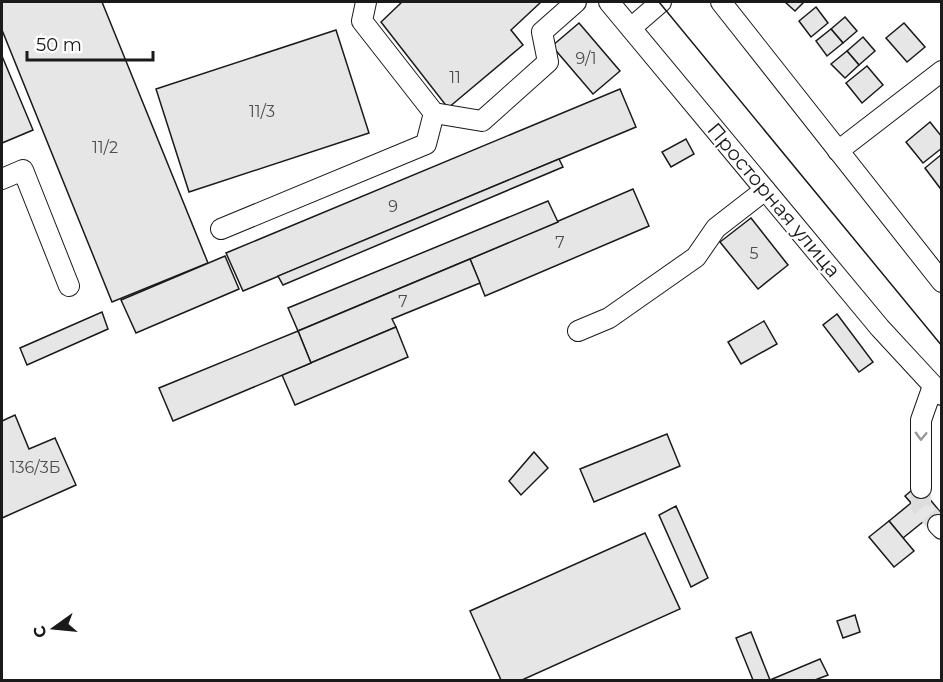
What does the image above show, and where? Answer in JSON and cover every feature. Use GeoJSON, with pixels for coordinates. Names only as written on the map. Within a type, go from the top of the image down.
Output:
{"type":"FeatureCollection","features":[{"type":"Feature","properties":{"kind":"street"},"geometry":{"type":"LineString","coordinates":[[366,2],[362,21],[434,113],[482,121],[548,62],[542,32],[576,2]]}},
{"type":"Feature","properties":{"kind":"street","name":"Просторная улица"},"geometry":{"type":"LineString","coordinates":[[609,2],[880,328],[937,391]]}},
{"type":"Feature","properties":{"kind":"street"},"geometry":{"type":"LineString","coordinates":[[631,28],[661,2]]}},
{"type":"Feature","properties":{"kind":"street"},"geometry":{"type":"LineString","coordinates":[[721,2],[942,282]]}},
{"type":"Feature","properties":{"kind":"street"},"geometry":{"type":"LineString","coordinates":[[838,151],[942,71]]}},
{"type":"Feature","properties":{"kind":"street"},"geometry":{"type":"LineString","coordinates":[[222,230],[426,144],[434,113]]}},
{"type":"Feature","properties":{"kind":"street"},"geometry":{"type":"LineString","coordinates":[[2,178],[22,170],[69,286]]}},
{"type":"Feature","properties":{"kind":"street"},"geometry":{"type":"LineString","coordinates":[[578,331],[609,318],[696,257],[716,228],[765,190]]}},
{"type":"Feature","properties":{"kind":"street"},"geometry":{"type":"LineString","coordinates":[[921,488],[921,420],[937,391]]}},
{"type":"Feature","properties":{"kind":"building"},"geometry":{"type":"Polygon","coordinates":[[[2,2],[102,2],[208,263],[112,302],[2,30],[2,2]]]}},
{"type":"Feature","properties":{"kind":"building"},"geometry":{"type":"Polygon","coordinates":[[[402,2],[541,2],[511,30],[523,45],[448,108],[381,22],[402,2]]]}},
{"type":"Feature","properties":{"kind":"building"},"geometry":{"type":"Polygon","coordinates":[[[785,2],[804,2],[795,11],[785,2]]]}},
{"type":"Feature","properties":{"kind":"building"},"geometry":{"type":"Polygon","coordinates":[[[816,7],[828,23],[811,37],[799,21],[816,7]]]}},
{"type":"Feature","properties":{"kind":"building"},"geometry":{"type":"Polygon","coordinates":[[[845,17],[857,31],[843,43],[831,29],[845,17]]]}},
{"type":"Feature","properties":{"kind":"building"},"geometry":{"type":"Polygon","coordinates":[[[579,23],[620,71],[593,94],[552,46],[579,23]]]}},
{"type":"Feature","properties":{"kind":"building"},"geometry":{"type":"Polygon","coordinates":[[[904,23],[925,47],[907,62],[886,38],[904,23]]]}},
{"type":"Feature","properties":{"kind":"building"},"geometry":{"type":"Polygon","coordinates":[[[831,29],[843,43],[827,56],[816,41],[831,29]]]}},
{"type":"Feature","properties":{"kind":"building"},"geometry":{"type":"Polygon","coordinates":[[[336,30],[369,133],[189,192],[156,89],[336,30]]]}},
{"type":"Feature","properties":{"kind":"building"},"geometry":{"type":"Polygon","coordinates":[[[863,37],[875,51],[859,65],[847,51],[863,37]]]}},
{"type":"Feature","properties":{"kind":"building"},"geometry":{"type":"Polygon","coordinates":[[[847,51],[859,65],[845,78],[831,64],[847,51]]]}},
{"type":"Feature","properties":{"kind":"building"},"geometry":{"type":"Polygon","coordinates":[[[2,56],[33,130],[2,143],[2,56]]]}},
{"type":"Feature","properties":{"kind":"building"},"geometry":{"type":"Polygon","coordinates":[[[867,66],[883,85],[862,103],[846,83],[867,66]]]}},
{"type":"Feature","properties":{"kind":"building"},"geometry":{"type":"Polygon","coordinates":[[[620,89],[636,127],[243,291],[226,253],[620,89]]]}},
{"type":"Feature","properties":{"kind":"building"},"geometry":{"type":"Polygon","coordinates":[[[930,122],[942,137],[942,148],[923,163],[906,142],[930,122]]]}},
{"type":"Feature","properties":{"kind":"building"},"geometry":{"type":"Polygon","coordinates":[[[686,139],[694,154],[671,167],[662,152],[686,139]]]}},
{"type":"Feature","properties":{"kind":"building"},"geometry":{"type":"Polygon","coordinates":[[[942,154],[942,186],[940,188],[925,168],[942,154]]]}},
{"type":"Feature","properties":{"kind":"building"},"geometry":{"type":"Polygon","coordinates":[[[559,159],[563,167],[283,285],[278,276],[559,159]]]}},
{"type":"Feature","properties":{"kind":"building"},"geometry":{"type":"Polygon","coordinates":[[[633,189],[649,226],[485,296],[470,259],[633,189]]]}},
{"type":"Feature","properties":{"kind":"building"},"geometry":{"type":"Polygon","coordinates":[[[548,201],[558,222],[298,331],[288,308],[548,201]]]}},
{"type":"Feature","properties":{"kind":"building"},"geometry":{"type":"Polygon","coordinates":[[[751,218],[788,265],[758,289],[720,242],[751,218]]]}},
{"type":"Feature","properties":{"kind":"building"},"geometry":{"type":"Polygon","coordinates":[[[225,256],[239,289],[136,333],[121,300],[225,256]]]}},
{"type":"Feature","properties":{"kind":"building"},"geometry":{"type":"Polygon","coordinates":[[[470,259],[480,283],[392,319],[396,327],[311,363],[298,331],[470,259]]]}},
{"type":"Feature","properties":{"kind":"building"},"geometry":{"type":"Polygon","coordinates":[[[102,312],[108,329],[27,365],[20,348],[102,312]]]}},
{"type":"Feature","properties":{"kind":"building"},"geometry":{"type":"Polygon","coordinates":[[[837,314],[873,362],[859,372],[823,325],[837,314]]]}},
{"type":"Feature","properties":{"kind":"building"},"geometry":{"type":"Polygon","coordinates":[[[764,321],[777,344],[741,364],[728,342],[764,321]]]}},
{"type":"Feature","properties":{"kind":"building"},"geometry":{"type":"Polygon","coordinates":[[[396,327],[408,357],[295,405],[282,375],[396,327]]]}},
{"type":"Feature","properties":{"kind":"building"},"geometry":{"type":"Polygon","coordinates":[[[298,331],[311,363],[173,421],[159,388],[298,331]]]}},
{"type":"Feature","properties":{"kind":"building"},"geometry":{"type":"Polygon","coordinates":[[[15,415],[29,449],[55,438],[76,485],[2,518],[2,421],[15,415]]]}},
{"type":"Feature","properties":{"kind":"building"},"geometry":{"type":"Polygon","coordinates":[[[667,434],[680,466],[594,502],[580,469],[667,434]]]}},
{"type":"Feature","properties":{"kind":"building"},"geometry":{"type":"Polygon","coordinates":[[[534,452],[548,468],[521,495],[509,481],[534,452]]]}},
{"type":"Feature","properties":{"kind":"building"},"geometry":{"type":"Polygon","coordinates":[[[918,485],[942,514],[942,522],[931,530],[924,521],[903,538],[889,521],[911,503],[905,496],[918,485]]]}},
{"type":"Feature","properties":{"kind":"building"},"geometry":{"type":"Polygon","coordinates":[[[676,506],[708,578],[691,587],[659,515],[676,506]]]}},
{"type":"Feature","properties":{"kind":"building"},"geometry":{"type":"Polygon","coordinates":[[[889,521],[914,551],[894,567],[869,537],[889,521]]]}},
{"type":"Feature","properties":{"kind":"building"},"geometry":{"type":"Polygon","coordinates":[[[645,533],[680,609],[522,680],[501,680],[470,611],[645,533]]]}},
{"type":"Feature","properties":{"kind":"building"},"geometry":{"type":"Polygon","coordinates":[[[855,615],[860,632],[843,638],[837,621],[855,615]]]}},
{"type":"Feature","properties":{"kind":"building"},"geometry":{"type":"Polygon","coordinates":[[[751,632],[770,680],[753,680],[736,638],[751,632]]]}},
{"type":"Feature","properties":{"kind":"building"},"geometry":{"type":"Polygon","coordinates":[[[820,659],[828,675],[815,680],[770,680],[820,659]]]}},
{"type":"Feature","properties":{"kind":"tunnel"},"geometry":{"type":"LineString","coordinates":[[921,488],[921,506],[938,525]]}},
{"type":"Feature","properties":{"kind":"tram line"},"geometry":{"type":"LineString","coordinates":[[659,2],[942,346]]}}]}
